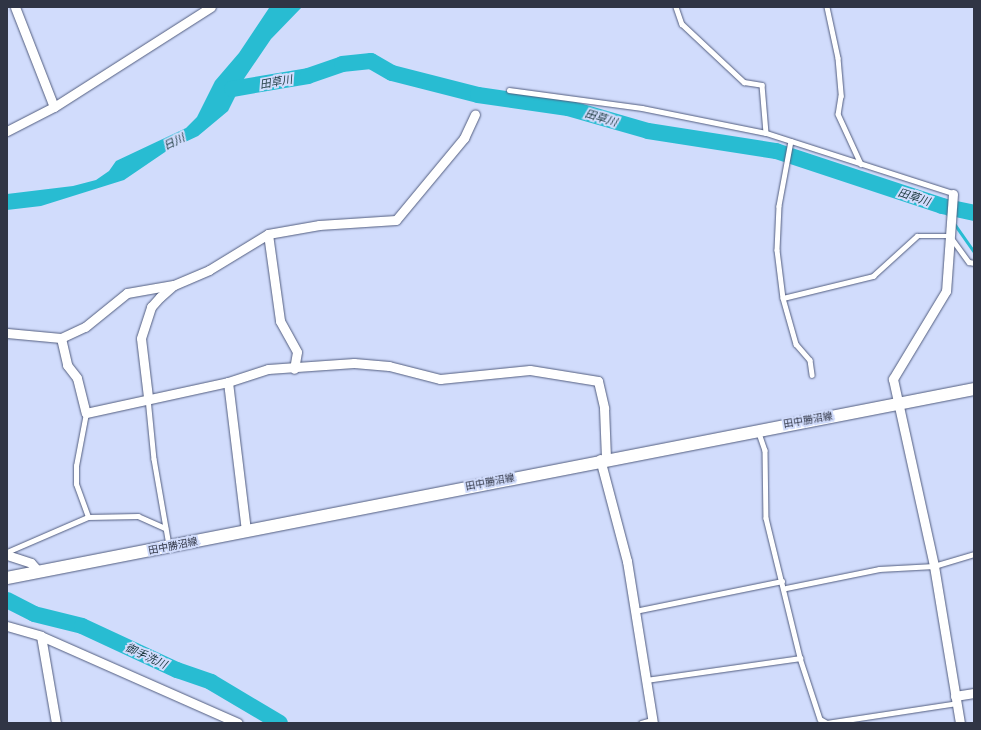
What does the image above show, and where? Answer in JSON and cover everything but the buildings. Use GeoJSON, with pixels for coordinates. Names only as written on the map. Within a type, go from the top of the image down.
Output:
{"type":"FeatureCollection","features":[{"type":"Feature","properties":{"kind":"main road","name":"田中勝沼線"},"geometry":{"type":"LineString","coordinates":[[7,578],[170,547],[603,459],[974,389]]}},
{"type":"Feature","properties":{"kind":"street"},"geometry":{"type":"LineString","coordinates":[[15,7],[54,107]]}},
{"type":"Feature","properties":{"kind":"street"},"geometry":{"type":"LineString","coordinates":[[7,131],[54,107],[211,7]]}},
{"type":"Feature","properties":{"kind":"street"},"geometry":{"type":"LineString","coordinates":[[7,333],[61,338],[85,327],[127,293],[174,285],[209,270],[268,234],[319,224],[396,220],[464,138],[475,114]]}},
{"type":"Feature","properties":{"kind":"street"},"geometry":{"type":"LineString","coordinates":[[953,194],[946,292],[893,379],[934,566],[960,723]]}},
{"type":"Feature","properties":{"kind":"street"},"geometry":{"type":"LineString","coordinates":[[268,234],[280,321],[297,352],[294,369]]}},
{"type":"Feature","properties":{"kind":"street"},"geometry":{"type":"LineString","coordinates":[[148,397],[141,338],[144,324],[151,307],[174,285]]}},
{"type":"Feature","properties":{"kind":"street"},"geometry":{"type":"LineString","coordinates":[[61,338],[67,366],[77,378],[86,413],[148,397],[228,382],[268,369],[294,369],[354,363],[389,366],[440,379],[530,370],[598,381],[604,408],[603,459],[627,561],[633,611],[652,721]]}},
{"type":"Feature","properties":{"kind":"street"},"geometry":{"type":"LineString","coordinates":[[228,382],[246,531]]}},
{"type":"Feature","properties":{"kind":"street"},"geometry":{"type":"LineString","coordinates":[[7,554],[31,562],[39,572]]}},
{"type":"Feature","properties":{"kind":"street"},"geometry":{"type":"LineString","coordinates":[[7,626],[40,636],[238,723]]}},
{"type":"Feature","properties":{"kind":"street"},"geometry":{"type":"LineString","coordinates":[[40,636],[56,723]]}},
{"type":"Feature","properties":{"kind":"street"},"geometry":{"type":"LineString","coordinates":[[956,699],[974,693]]}},
{"type":"Feature","properties":{"kind":"lane"},"geometry":{"type":"LineString","coordinates":[[676,7],[682,24],[744,82],[762,85],[766,133]]}},
{"type":"Feature","properties":{"kind":"lane"},"geometry":{"type":"LineString","coordinates":[[827,7],[838,58],[839,119],[849,134],[861,164]]}},
{"type":"Feature","properties":{"kind":"lane"},"geometry":{"type":"LineString","coordinates":[[509,90],[642,108],[766,133],[790,143],[953,191],[953,194]]}},
{"type":"Feature","properties":{"kind":"lane"},"geometry":{"type":"LineString","coordinates":[[790,143],[785,166],[778,250],[783,298],[796,344],[810,360],[812,374]]}},
{"type":"Feature","properties":{"kind":"lane"},"geometry":{"type":"LineString","coordinates":[[783,298],[873,276],[917,236],[950,233],[973,263]]}},
{"type":"Feature","properties":{"kind":"lane"},"geometry":{"type":"LineString","coordinates":[[148,397],[165,528],[170,547]]}},
{"type":"Feature","properties":{"kind":"lane"},"geometry":{"type":"LineString","coordinates":[[86,413],[76,466],[76,484],[88,517]]}},
{"type":"Feature","properties":{"kind":"lane"},"geometry":{"type":"LineString","coordinates":[[758,429],[765,450],[766,518],[782,581],[786,588],[800,658],[820,719],[827,722],[956,699]]}},
{"type":"Feature","properties":{"kind":"lane"},"geometry":{"type":"LineString","coordinates":[[7,554],[88,517],[138,516],[165,528]]}},
{"type":"Feature","properties":{"kind":"lane"},"geometry":{"type":"LineString","coordinates":[[786,588],[879,569],[934,566],[974,554]]}},
{"type":"Feature","properties":{"kind":"lane"},"geometry":{"type":"LineString","coordinates":[[633,611],[782,581]]}},
{"type":"Feature","properties":{"kind":"lane"},"geometry":{"type":"LineString","coordinates":[[644,680],[800,658]]}},
{"type":"Feature","properties":{"kind":"lane"},"geometry":{"type":"LineString","coordinates":[[641,723],[652,721]]}},
{"type":"Feature","properties":{"kind":"water","name":"日川"},"geometry":{"type":"Polygon","coordinates":[[[302,7],[271,39],[241,83],[253,86],[237,93],[228,111],[198,136],[168,150],[124,180],[41,206],[7,210],[7,194],[73,186],[96,180],[109,171],[116,161],[186,128],[197,117],[215,81],[239,53],[269,8],[302,7]]]}},
{"type":"Feature","properties":{"kind":"waterway","name":"田草川"},"geometry":{"type":"LineString","coordinates":[[232,89],[308,76],[342,64],[371,61],[392,73],[478,95],[568,108],[648,131],[776,151],[942,206],[974,213]]}},
{"type":"Feature","properties":{"kind":"waterway"},"geometry":{"type":"LineString","coordinates":[[942,206],[949,216]]}},
{"type":"Feature","properties":{"kind":"waterway"},"geometry":{"type":"LineString","coordinates":[[954,223],[974,252]]}},
{"type":"Feature","properties":{"kind":"waterway","name":"御手洗川"},"geometry":{"type":"LineString","coordinates":[[7,600],[34,614],[82,626],[177,670],[211,682],[280,723]]}}]}
